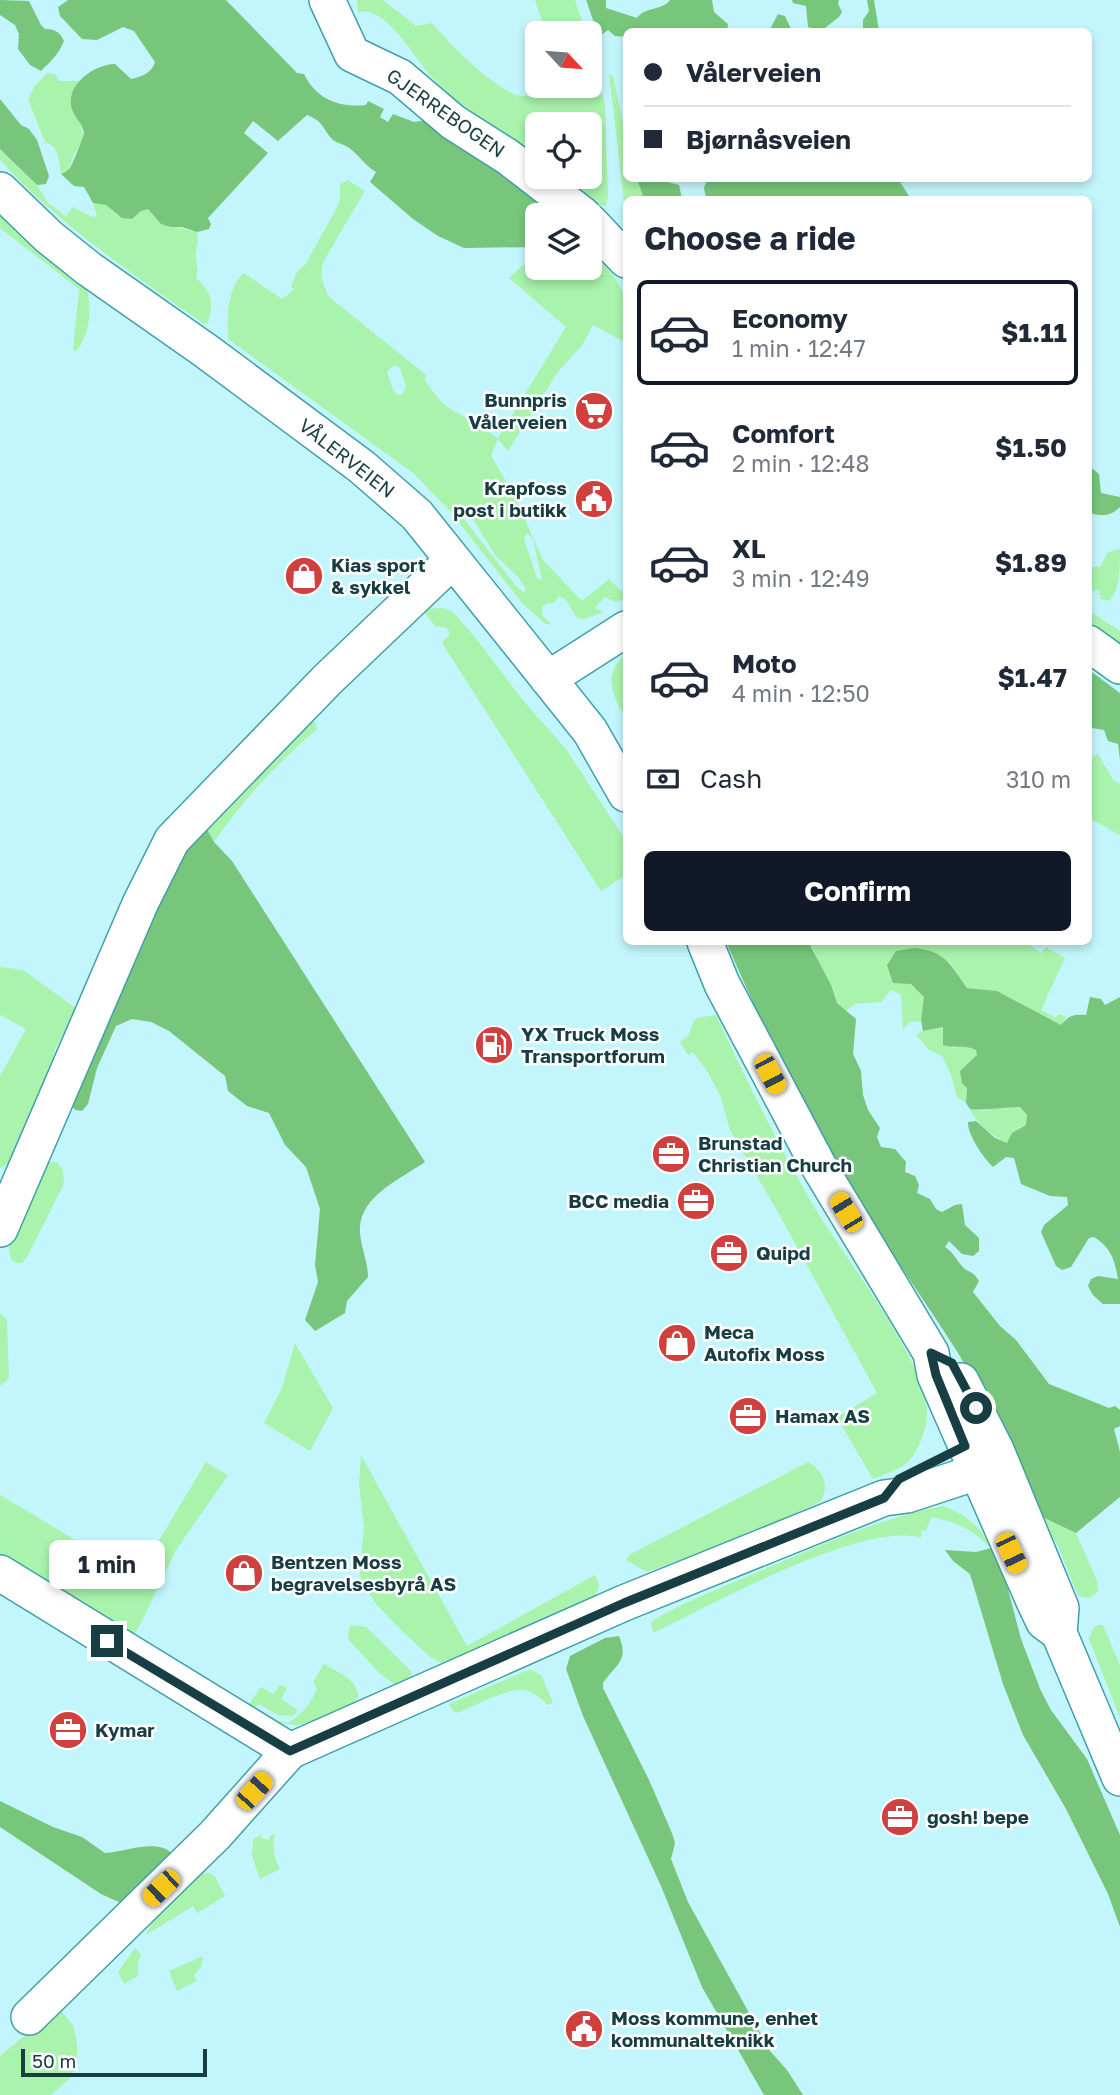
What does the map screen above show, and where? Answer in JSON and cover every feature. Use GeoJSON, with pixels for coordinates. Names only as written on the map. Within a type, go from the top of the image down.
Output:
{"type":"FeatureCollection","features":[{"type":"Feature","properties":{"kind":"street","name":"GJERREBOGEN"},"geometry":{"type":"LineString","coordinates":[[327,0],[352,54],[400,77],[453,122],[508,157],[567,203]]}},
{"type":"Feature","properties":{"kind":"street","name":"VÅLERVEIEN"},"geometry":{"type":"LineString","coordinates":[[0,190],[48,237],[89,269],[206,351],[362,467],[417,515],[590,731],[623,789]]}},
{"type":"Feature","properties":{"kind":"street"},"geometry":{"type":"LineString","coordinates":[[602,235],[623,257]]}},
{"type":"Feature","properties":{"kind":"street"},"geometry":{"type":"LineString","coordinates":[[0,1229],[140,904],[172,840],[327,680],[452,561]]}},
{"type":"Feature","properties":{"kind":"street"},"geometry":{"type":"LineString","coordinates":[[548,679],[623,631]]}},
{"type":"Feature","properties":{"kind":"street"},"geometry":{"type":"LineString","coordinates":[[1092,646],[1120,666]]}},
{"type":"Feature","properties":{"kind":"street"},"geometry":{"type":"LineString","coordinates":[[706,945],[722,984],[818,1165],[931,1353],[936,1375],[979,1456],[1011,1553],[1044,1622],[1059,1633],[1120,1777]]}},
{"type":"Feature","properties":{"kind":"street"},"geometry":{"type":"LineString","coordinates":[[29,2017],[215,1835],[290,1751],[624,1603],[884,1498],[907,1495],[979,1456]]}},
{"type":"Feature","properties":{"kind":"street"},"geometry":{"type":"LineString","coordinates":[[0,1573],[290,1751]]}},
{"type":"Feature","properties":{"kind":"green space"},"geometry":{"type":"Polygon","coordinates":[[[0,0],[29,1],[41,25],[57,32],[64,41],[60,50],[41,71],[30,65],[18,49],[19,34],[15,25],[0,15],[0,0]]]}},
{"type":"Feature","properties":{"kind":"green space"},"geometry":{"type":"Polygon","coordinates":[[[68,0],[226,0],[297,73],[304,74],[322,96],[338,103],[356,106],[366,105],[368,101],[384,109],[380,117],[388,122],[393,114],[414,122],[426,120],[548,203],[525,203],[525,247],[464,248],[438,236],[413,219],[370,182],[376,172],[346,146],[333,140],[319,122],[307,115],[278,141],[253,121],[244,133],[268,153],[208,218],[211,224],[209,229],[197,232],[161,224],[148,209],[132,219],[122,218],[106,205],[93,203],[84,187],[74,186],[61,174],[70,168],[84,133],[73,112],[71,100],[77,84],[90,72],[115,64],[131,79],[149,72],[155,62],[134,31],[123,27],[97,40],[82,39],[60,16],[58,7],[68,0]]]}},
{"type":"Feature","properties":{"kind":"green space"},"geometry":{"type":"Polygon","coordinates":[[[357,0],[383,0],[416,26],[432,23],[487,77],[525,98],[602,98],[602,93],[605,105],[608,195],[606,206],[598,203],[580,189],[602,189],[602,112],[525,112],[525,147],[452,97],[378,15],[358,13],[357,0]]]}},
{"type":"Feature","properties":{"kind":"green space"},"geometry":{"type":"Polygon","coordinates":[[[535,0],[575,0],[582,21],[542,21],[535,0]]]}},
{"type":"Feature","properties":{"kind":"green space"},"geometry":{"type":"Polygon","coordinates":[[[586,0],[606,0],[606,8],[637,18],[670,0],[712,0],[714,12],[728,24],[727,28],[623,28],[623,37],[615,36],[608,30],[602,35],[602,21],[593,21],[586,0]]]}},
{"type":"Feature","properties":{"kind":"green space"},"geometry":{"type":"Polygon","coordinates":[[[792,0],[839,0],[842,12],[825,28],[811,28],[808,27],[806,6],[793,3],[792,0]]]}},
{"type":"Feature","properties":{"kind":"green space"},"geometry":{"type":"Polygon","coordinates":[[[867,0],[874,0],[879,28],[863,28],[863,20],[869,11],[867,0]]]}},
{"type":"Feature","properties":{"kind":"green space"},"geometry":{"type":"Polygon","coordinates":[[[778,14],[785,16],[791,28],[771,28],[778,14]]]}},
{"type":"Feature","properties":{"kind":"green space"},"geometry":{"type":"Polygon","coordinates":[[[47,73],[55,74],[59,81],[80,81],[71,95],[84,137],[69,169],[61,174],[58,155],[54,147],[45,142],[28,99],[34,87],[47,73]]]}},
{"type":"Feature","properties":{"kind":"green space"},"geometry":{"type":"Polygon","coordinates":[[[609,74],[613,76],[623,123],[623,182],[638,182],[643,196],[623,196],[609,74]]]}},
{"type":"Feature","properties":{"kind":"green space"},"geometry":{"type":"Polygon","coordinates":[[[0,99],[37,140],[49,176],[46,184],[37,185],[0,149],[0,99]]]}},
{"type":"Feature","properties":{"kind":"green space"},"geometry":{"type":"Polygon","coordinates":[[[0,149],[37,185],[48,203],[66,216],[73,207],[92,217],[97,216],[93,203],[106,205],[122,218],[132,219],[148,208],[161,224],[197,232],[196,278],[210,298],[208,323],[204,324],[177,305],[72,227],[0,160],[0,149]]]}},
{"type":"Feature","properties":{"kind":"green space"},"geometry":{"type":"Polygon","coordinates":[[[348,180],[365,191],[323,262],[321,277],[328,296],[426,375],[425,381],[443,404],[498,438],[566,327],[509,278],[525,265],[525,280],[602,280],[602,263],[613,276],[623,293],[623,341],[593,325],[583,344],[557,373],[508,451],[498,439],[491,455],[516,499],[543,560],[582,601],[609,579],[621,591],[623,590],[623,600],[615,602],[605,597],[595,608],[604,612],[584,619],[577,618],[566,600],[559,596],[554,603],[543,606],[541,614],[552,625],[544,623],[523,604],[449,510],[413,473],[228,339],[229,303],[238,279],[244,273],[282,299],[294,290],[291,286],[297,272],[305,265],[340,200],[340,184],[348,180]],[[394,365],[387,372],[393,390],[397,395],[402,395],[406,387],[400,368],[394,365]],[[463,511],[460,514],[524,593],[526,589],[518,577],[496,556],[473,519],[463,511]],[[527,533],[524,539],[537,578],[542,580],[533,539],[527,533]]]}},
{"type":"Feature","properties":{"kind":"green space"},"geometry":{"type":"Polygon","coordinates":[[[638,182],[667,182],[679,185],[681,196],[643,196],[638,182]]]}},
{"type":"Feature","properties":{"kind":"green space"},"geometry":{"type":"Polygon","coordinates":[[[706,182],[900,182],[909,196],[705,196],[706,182]]]}},
{"type":"Feature","properties":{"kind":"green space"},"geometry":{"type":"Polygon","coordinates":[[[0,209],[87,289],[89,322],[76,352],[73,350],[79,289],[0,228],[0,209]]]}},
{"type":"Feature","properties":{"kind":"green space"},"geometry":{"type":"Polygon","coordinates":[[[1092,468],[1099,474],[1101,493],[1120,497],[1120,507],[1113,513],[1092,513],[1092,468]]]}},
{"type":"Feature","properties":{"kind":"green space"},"geometry":{"type":"Polygon","coordinates":[[[1120,549],[1119,578],[1109,601],[1101,599],[1099,590],[1092,591],[1092,567],[1100,567],[1108,552],[1120,549]]]}},
{"type":"Feature","properties":{"kind":"green space"},"geometry":{"type":"Polygon","coordinates":[[[443,608],[454,613],[522,699],[566,749],[623,836],[623,877],[601,891],[442,643],[450,634],[447,628],[435,626],[422,609],[443,608]]]}},
{"type":"Feature","properties":{"kind":"green space"},"geometry":{"type":"Polygon","coordinates":[[[1092,613],[1120,631],[1120,651],[1092,630],[1092,613]]]}},
{"type":"Feature","properties":{"kind":"green space"},"geometry":{"type":"Polygon","coordinates":[[[623,658],[623,713],[612,685],[614,669],[623,658]]]}},
{"type":"Feature","properties":{"kind":"green space"},"geometry":{"type":"Polygon","coordinates":[[[1092,672],[1120,693],[1120,760],[1118,744],[1108,741],[1104,730],[1092,728],[1092,672]]]}},
{"type":"Feature","properties":{"kind":"green space"},"geometry":{"type":"Polygon","coordinates":[[[310,722],[315,722],[317,729],[261,782],[214,842],[203,822],[310,722]]]}},
{"type":"Feature","properties":{"kind":"green space"},"geometry":{"type":"Polygon","coordinates":[[[1098,754],[1114,781],[1120,784],[1120,835],[1092,820],[1092,757],[1098,754]]]}},
{"type":"Feature","properties":{"kind":"green space"},"geometry":{"type":"Polygon","coordinates":[[[203,822],[214,842],[232,861],[425,1162],[385,1188],[368,1206],[360,1227],[368,1277],[347,1301],[345,1313],[315,1331],[305,1320],[318,1282],[315,1265],[320,1209],[306,1167],[285,1145],[269,1113],[247,1106],[228,1091],[225,1076],[169,1031],[151,1022],[132,1019],[116,1026],[97,1068],[88,1104],[82,1111],[75,1110],[71,1104],[170,873],[203,822]]]}},
{"type":"Feature","properties":{"kind":"green space"},"geometry":{"type":"Polygon","coordinates":[[[727,945],[811,945],[837,1003],[856,1019],[853,1054],[861,1071],[863,1095],[868,1110],[880,1128],[877,1137],[881,1147],[895,1149],[906,1162],[905,1172],[915,1176],[919,1185],[917,1193],[930,1199],[936,1209],[942,1212],[962,1204],[965,1225],[979,1238],[979,1251],[973,1256],[962,1254],[949,1241],[945,1247],[963,1268],[979,1281],[973,1292],[1000,1326],[1016,1340],[1049,1384],[1120,1410],[1120,1426],[1114,1429],[1120,1452],[1120,1497],[1076,1533],[1038,1515],[969,1372],[825,1148],[773,1046],[727,945]]]}},
{"type":"Feature","properties":{"kind":"green space"},"geometry":{"type":"Polygon","coordinates":[[[811,945],[1029,945],[1041,953],[1046,947],[1065,958],[1041,1010],[1056,1018],[1058,1014],[1066,1017],[1061,1025],[997,991],[967,988],[950,962],[911,983],[925,997],[921,1021],[910,1022],[903,1030],[901,995],[891,990],[881,1002],[855,1004],[846,1011],[834,999],[811,945]]]}},
{"type":"Feature","properties":{"kind":"green space"},"geometry":{"type":"Polygon","coordinates":[[[915,948],[934,952],[946,960],[967,988],[997,991],[1061,1025],[1072,1016],[1086,1015],[1090,997],[1101,999],[1105,1005],[1120,997],[1120,1304],[1103,1304],[1088,1286],[1091,1279],[1098,1276],[1118,1279],[1111,1255],[1094,1237],[1089,1238],[1071,1267],[1062,1270],[1056,1266],[1041,1232],[1044,1225],[1068,1205],[1067,1197],[1050,1196],[1021,1184],[1014,1158],[1006,1157],[993,1167],[977,1146],[968,1122],[976,1121],[995,1138],[1007,1143],[1012,1133],[1026,1125],[1027,1115],[1020,1107],[970,1109],[966,1103],[967,1088],[962,1083],[960,1071],[977,1055],[976,1050],[943,1045],[943,1027],[923,1031],[921,1021],[924,997],[911,984],[893,983],[887,965],[896,951],[915,948]]]}},
{"type":"Feature","properties":{"kind":"green space"},"geometry":{"type":"Polygon","coordinates":[[[0,967],[23,970],[77,1009],[55,1049],[46,1082],[16,1155],[0,1168],[0,1076],[26,1029],[0,1015],[0,967]]]}},
{"type":"Feature","properties":{"kind":"green space"},"geometry":{"type":"Polygon","coordinates":[[[716,1015],[797,1177],[880,1306],[914,1366],[924,1392],[927,1420],[915,1453],[907,1463],[873,1479],[838,1419],[877,1393],[730,1130],[720,1095],[707,1071],[693,1052],[688,1055],[680,1042],[689,1035],[697,1018],[716,1015]]]}},
{"type":"Feature","properties":{"kind":"green space"},"geometry":{"type":"Polygon","coordinates":[[[943,1027],[944,1037],[952,1048],[970,1047],[978,1055],[960,1071],[967,1088],[966,1103],[957,1097],[942,1056],[929,1050],[916,1035],[943,1027]]]}},
{"type":"Feature","properties":{"kind":"green space"},"geometry":{"type":"Polygon","coordinates":[[[1020,1107],[1027,1115],[1026,1125],[1019,1128],[1007,1143],[976,1120],[970,1109],[984,1111],[1020,1107]]]}},
{"type":"Feature","properties":{"kind":"green space"},"geometry":{"type":"Polygon","coordinates":[[[56,1162],[62,1168],[62,1188],[27,1257],[22,1263],[16,1263],[11,1260],[8,1243],[43,1165],[56,1162]]]}},
{"type":"Feature","properties":{"kind":"green space"},"geometry":{"type":"Polygon","coordinates":[[[0,1313],[7,1320],[9,1378],[0,1386],[0,1313]]]}},
{"type":"Feature","properties":{"kind":"green space"},"geometry":{"type":"Polygon","coordinates":[[[295,1343],[333,1408],[310,1451],[264,1423],[282,1388],[295,1343]]]}},
{"type":"Feature","properties":{"kind":"green space"},"geometry":{"type":"Polygon","coordinates":[[[361,1455],[467,1646],[595,1575],[599,1586],[595,1596],[528,1634],[445,1665],[430,1657],[376,1604],[362,1583],[360,1574],[364,1526],[359,1485],[361,1455]]]}},
{"type":"Feature","properties":{"kind":"green space"},"geometry":{"type":"Polygon","coordinates":[[[206,1462],[228,1475],[176,1550],[132,1637],[0,1556],[0,1495],[137,1577],[206,1462]]]}},
{"type":"Feature","properties":{"kind":"green space"},"geometry":{"type":"Polygon","coordinates":[[[808,1462],[818,1470],[824,1480],[825,1491],[820,1502],[745,1536],[647,1572],[626,1560],[629,1555],[808,1462]]]}},
{"type":"Feature","properties":{"kind":"green space"},"geometry":{"type":"Polygon","coordinates":[[[944,1506],[972,1522],[991,1548],[964,1528],[932,1517],[926,1530],[921,1531],[921,1538],[895,1536],[863,1541],[826,1553],[747,1586],[653,1633],[651,1622],[701,1596],[847,1535],[895,1518],[944,1506]]]}},
{"type":"Feature","properties":{"kind":"green space"},"geometry":{"type":"Polygon","coordinates":[[[1038,1515],[1076,1533],[1097,1581],[1098,1592],[1090,1598],[1078,1596],[1058,1546],[1038,1515]]]}},
{"type":"Feature","properties":{"kind":"green space"},"geometry":{"type":"Polygon","coordinates":[[[991,1548],[1003,1570],[1021,1639],[1041,1691],[1051,1710],[1087,1759],[1120,1835],[1120,1927],[1108,1894],[1066,1809],[1023,1735],[1003,1684],[970,1574],[953,1561],[945,1550],[976,1552],[991,1548]]]}},
{"type":"Feature","properties":{"kind":"green space"},"geometry":{"type":"Polygon","coordinates":[[[350,1625],[366,1627],[411,1671],[412,1681],[398,1687],[379,1673],[348,1639],[350,1625]]]}},
{"type":"Feature","properties":{"kind":"green space"},"geometry":{"type":"Polygon","coordinates":[[[1103,1625],[1120,1665],[1120,1718],[1089,1639],[1094,1627],[1103,1625]]]}},
{"type":"Feature","properties":{"kind":"green space"},"geometry":{"type":"Polygon","coordinates":[[[619,1636],[622,1657],[603,1683],[603,1688],[672,1833],[675,1843],[671,1859],[688,1902],[770,2051],[787,2070],[803,2095],[764,2095],[702,1987],[661,1886],[583,1716],[566,1669],[570,1656],[605,1638],[619,1636]]]}},
{"type":"Feature","properties":{"kind":"green space"},"geometry":{"type":"Polygon","coordinates":[[[182,1662],[249,1704],[261,1687],[273,1694],[280,1685],[287,1688],[281,1699],[298,1710],[293,1716],[278,1715],[259,1704],[255,1707],[279,1721],[288,1723],[302,1712],[312,1699],[317,1689],[313,1682],[324,1664],[351,1681],[358,1697],[351,1706],[314,1721],[297,1725],[278,1723],[179,1664],[182,1662]]]}},
{"type":"Feature","properties":{"kind":"green space"},"geometry":{"type":"Polygon","coordinates":[[[530,1669],[542,1676],[553,1703],[548,1705],[534,1694],[517,1690],[458,1713],[453,1711],[449,1704],[530,1669]]]}},
{"type":"Feature","properties":{"kind":"green space"},"geometry":{"type":"Polygon","coordinates":[[[0,1801],[53,1827],[82,1837],[105,1853],[151,1846],[160,1847],[173,1855],[121,1903],[101,1894],[0,1827],[0,1801]]]}},
{"type":"Feature","properties":{"kind":"green space"},"geometry":{"type":"Polygon","coordinates":[[[275,1833],[274,1851],[280,1869],[260,1879],[252,1856],[253,1840],[262,1834],[261,1838],[269,1840],[275,1833]]]}},
{"type":"Feature","properties":{"kind":"green space"},"geometry":{"type":"Polygon","coordinates":[[[204,1873],[215,1877],[225,1896],[197,1913],[193,1906],[146,1935],[156,1917],[171,1900],[204,1873]]]}},
{"type":"Feature","properties":{"kind":"green space"},"geometry":{"type":"Polygon","coordinates":[[[135,1948],[141,1954],[138,1976],[124,1984],[118,1972],[135,1948]]]}},
{"type":"Feature","properties":{"kind":"green space"},"geometry":{"type":"Polygon","coordinates":[[[203,1956],[201,1967],[194,1975],[197,1981],[177,1991],[169,1971],[203,1956]]]}},
{"type":"Feature","properties":{"kind":"green space"},"geometry":{"type":"Polygon","coordinates":[[[61,2011],[73,2025],[77,2043],[77,2068],[51,2095],[0,2095],[0,2056],[53,2012],[61,2011]]]}},
{"type":"Feature","properties":{"kind":"place","name":"Bunnpris Vålerveien"},"geometry":{"type":"Point","coordinates":[594,411]}},
{"type":"Feature","properties":{"kind":"place","name":"Krapfoss post i butikk"},"geometry":{"type":"Point","coordinates":[594,499]}},
{"type":"Feature","properties":{"kind":"place","name":"Kias sport & sykkel"},"geometry":{"type":"Point","coordinates":[304,576]}},
{"type":"Feature","properties":{"kind":"place","name":"YX Truck Moss Transportforum"},"geometry":{"type":"Point","coordinates":[494,1045]}},
{"type":"Feature","properties":{"kind":"place","name":"Brunstad Christian Church"},"geometry":{"type":"Point","coordinates":[671,1154]}},
{"type":"Feature","properties":{"kind":"place","name":"BCC media"},"geometry":{"type":"Point","coordinates":[696,1201]}},
{"type":"Feature","properties":{"kind":"place","name":"Quipd"},"geometry":{"type":"Point","coordinates":[729,1253]}},
{"type":"Feature","properties":{"kind":"place","name":"Meca Autofix Moss"},"geometry":{"type":"Point","coordinates":[677,1343]}},
{"type":"Feature","properties":{"kind":"place","name":"Hamax AS"},"geometry":{"type":"Point","coordinates":[748,1416]}},
{"type":"Feature","properties":{"kind":"place","name":"Bentzen Moss begravelsesbyrå AS"},"geometry":{"type":"Point","coordinates":[244,1573]}},
{"type":"Feature","properties":{"kind":"place","name":"Kymar"},"geometry":{"type":"Point","coordinates":[68,1730]}},
{"type":"Feature","properties":{"kind":"place","name":"gosh! bepe"},"geometry":{"type":"Point","coordinates":[900,1817]}},
{"type":"Feature","properties":{"kind":"place","name":"Moss kommune, enhet kommunalteknikk"},"geometry":{"type":"Point","coordinates":[584,2029]}},
{"type":"Feature","properties":{"kind":"route"},"geometry":{"type":"LineString","coordinates":[[107,1641],[290,1751],[624,1603],[884,1498],[899,1479],[965,1446],[936,1375],[931,1353],[952,1363],[976,1408]]}}]}
